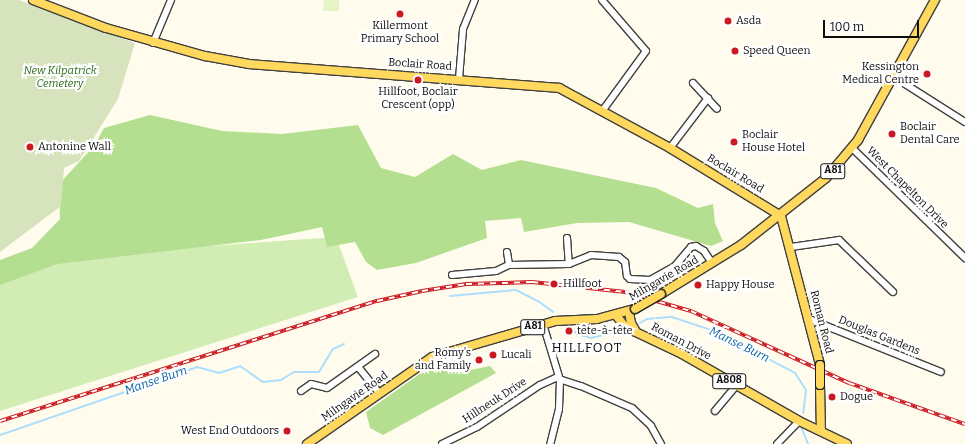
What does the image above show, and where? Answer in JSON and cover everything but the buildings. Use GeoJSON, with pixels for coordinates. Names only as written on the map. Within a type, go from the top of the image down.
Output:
{"type":"FeatureCollection","features":[{"type":"Feature","properties":{"kind":"main road","name":"Boclair Road"},"geometry":{"type":"LineString","coordinates":[[33,0],[106,28],[153,43],[205,56],[249,64],[459,79],[559,88],[603,110],[670,148],[781,216]]}},
{"type":"Feature","properties":{"kind":"main road","name":"Milngavie Road"},"geometry":{"type":"LineString","coordinates":[[306,444],[432,357],[563,319],[598,319],[632,310],[712,264],[781,216],[826,178],[852,148],[894,77],[935,0]]}},
{"type":"Feature","properties":{"kind":"main road","name":"Roman Road"},"geometry":{"type":"LineString","coordinates":[[781,216],[791,247],[820,365],[821,431]]}},
{"type":"Feature","properties":{"kind":"main road","name":"Roman Drive"},"geometry":{"type":"LineString","coordinates":[[632,310],[631,323],[636,332]]}},
{"type":"Feature","properties":{"kind":"main road","name":"Roman Drive"},"geometry":{"type":"LineString","coordinates":[[616,315],[625,327],[737,385],[799,421],[821,431]]}},
{"type":"Feature","properties":{"kind":"main road","name":"A808"},"geometry":{"type":"LineString","coordinates":[[821,431],[847,444]]}},
{"type":"Feature","properties":{"kind":"street"},"geometry":{"type":"LineString","coordinates":[[153,43],[171,0]]}},
{"type":"Feature","properties":{"kind":"street"},"geometry":{"type":"LineString","coordinates":[[459,79],[463,28],[475,0]]}},
{"type":"Feature","properties":{"kind":"street"},"geometry":{"type":"LineString","coordinates":[[602,0],[646,51],[603,110]]}},
{"type":"Feature","properties":{"kind":"street"},"geometry":{"type":"LineString","coordinates":[[894,77],[965,122]]}},
{"type":"Feature","properties":{"kind":"street"},"geometry":{"type":"LineString","coordinates":[[693,83],[708,98],[717,110]]}},
{"type":"Feature","properties":{"kind":"street"},"geometry":{"type":"LineString","coordinates":[[670,148],[708,98]]}},
{"type":"Feature","properties":{"kind":"street","name":"West Chapelton Drive"},"geometry":{"type":"LineString","coordinates":[[852,148],[965,258]]}},
{"type":"Feature","properties":{"kind":"street"},"geometry":{"type":"LineString","coordinates":[[567,238],[569,264]]}},
{"type":"Feature","properties":{"kind":"street"},"geometry":{"type":"LineString","coordinates":[[791,247],[839,240],[892,292]]}},
{"type":"Feature","properties":{"kind":"street"},"geometry":{"type":"LineString","coordinates":[[452,275],[496,271],[509,265],[569,264],[591,255],[619,257],[626,262],[630,279],[650,280],[675,266],[690,247],[696,246],[704,251],[712,264]]}},
{"type":"Feature","properties":{"kind":"street"},"geometry":{"type":"LineString","coordinates":[[507,252],[509,265]]}},
{"type":"Feature","properties":{"kind":"street","name":"Douglas Gardens"},"geometry":{"type":"LineString","coordinates":[[809,319],[941,372]]}},
{"type":"Feature","properties":{"kind":"street"},"geometry":{"type":"LineString","coordinates":[[543,324],[560,380],[559,409],[550,444]]}},
{"type":"Feature","properties":{"kind":"street"},"geometry":{"type":"LineString","coordinates":[[301,391],[311,384],[327,388],[359,368],[375,354]]}},
{"type":"Feature","properties":{"kind":"street"},"geometry":{"type":"LineString","coordinates":[[359,368],[379,393]]}},
{"type":"Feature","properties":{"kind":"street","name":"Hillneuk Drive"},"geometry":{"type":"LineString","coordinates":[[442,444],[477,427],[540,385],[556,378],[560,380]]}},
{"type":"Feature","properties":{"kind":"street"},"geometry":{"type":"LineString","coordinates":[[560,380],[632,408],[651,426],[661,444]]}},
{"type":"Feature","properties":{"kind":"street"},"geometry":{"type":"LineString","coordinates":[[715,411],[737,385]]}},
{"type":"Feature","properties":{"kind":"street"},"geometry":{"type":"LineString","coordinates":[[777,444],[799,421]]}},
{"type":"Feature","properties":{"kind":"green space","name":"New Kilpatrick Cemetery"},"geometry":{"type":"Polygon","coordinates":[[[0,0],[19,0],[135,43],[118,99],[79,161],[64,168],[61,206],[0,252],[0,0]]]}},
{"type":"Feature","properties":{"kind":"green space"},"geometry":{"type":"Polygon","coordinates":[[[324,0],[339,0],[339,11],[323,11],[324,0]]]}},
{"type":"Feature","properties":{"kind":"green space"},"geometry":{"type":"Polygon","coordinates":[[[150,115],[222,131],[282,134],[358,125],[381,168],[415,177],[453,154],[482,170],[521,160],[656,188],[698,208],[713,204],[715,223],[723,241],[711,246],[629,222],[577,223],[524,232],[521,218],[485,221],[487,238],[416,263],[377,270],[366,262],[355,242],[327,247],[322,227],[261,240],[57,264],[0,285],[0,260],[32,248],[60,219],[59,184],[94,146],[104,128],[150,115]]]}},
{"type":"Feature","properties":{"kind":"green space"},"geometry":{"type":"Polygon","coordinates":[[[336,237],[358,297],[0,411],[0,261],[336,237]]]}},
{"type":"Feature","properties":{"kind":"green space"},"geometry":{"type":"Polygon","coordinates":[[[455,360],[470,370],[490,366],[496,373],[383,435],[370,428],[366,412],[421,373],[455,360]]]}},
{"type":"Feature","properties":{"kind":"waterway","name":"Manse Burn"},"geometry":{"type":"LineString","coordinates":[[450,296],[516,290],[538,301],[553,312]]}},
{"type":"Feature","properties":{"kind":"waterway","name":"Manse Burn"},"geometry":{"type":"LineString","coordinates":[[640,323],[647,319],[672,317],[717,332],[795,373],[806,390],[803,413]]}},
{"type":"Feature","properties":{"kind":"waterway","name":"Manse Burn"},"geometry":{"type":"LineString","coordinates":[[572,328],[577,334],[591,338],[615,332]]}},
{"type":"Feature","properties":{"kind":"waterway","name":"Manse Burn"},"geometry":{"type":"LineString","coordinates":[[0,435],[197,367],[219,373],[240,366],[263,382],[281,380],[294,372],[319,372],[333,349],[344,344]]}},
{"type":"Feature","properties":{"kind":"waterway","name":"Manse Burn"},"geometry":{"type":"LineString","coordinates":[[802,429],[808,444]]}},
{"type":"Feature","properties":{"kind":"railway"},"geometry":{"type":"LineString","coordinates":[[0,421],[377,301],[422,291],[466,284],[532,282],[625,292],[691,311],[849,383],[965,424]]}},
{"type":"Feature","properties":{"kind":"place","name":"Killermont Primary School"},"geometry":{"type":"Point","coordinates":[400,14]}},
{"type":"Feature","properties":{"kind":"place","name":"Asda"},"geometry":{"type":"Point","coordinates":[728,21]}},
{"type":"Feature","properties":{"kind":"place","name":"Speed Queen"},"geometry":{"type":"Point","coordinates":[735,51]}},
{"type":"Feature","properties":{"kind":"place","name":"Kessington Medical Centre"},"geometry":{"type":"Point","coordinates":[927,74]}},
{"type":"Feature","properties":{"kind":"place","name":"Hillfoot, Boclair Crescent (opp)"},"geometry":{"type":"Point","coordinates":[418,80]}},
{"type":"Feature","properties":{"kind":"place","name":"Boclair Dental Care"},"geometry":{"type":"Point","coordinates":[892,134]}},
{"type":"Feature","properties":{"kind":"place","name":"Boclair House Hotel"},"geometry":{"type":"Point","coordinates":[734,142]}},
{"type":"Feature","properties":{"kind":"place","name":"Antonine Wall"},"geometry":{"type":"Point","coordinates":[30,147]}},
{"type":"Feature","properties":{"kind":"place","name":"Hillfoot"},"geometry":{"type":"Point","coordinates":[554,284]}},
{"type":"Feature","properties":{"kind":"place","name":"Happy House"},"geometry":{"type":"Point","coordinates":[698,285]}},
{"type":"Feature","properties":{"kind":"place","name":"tête-à-tête"},"geometry":{"type":"Point","coordinates":[569,331]}},
{"type":"Feature","properties":{"kind":"place","name":"Lucali"},"geometry":{"type":"Point","coordinates":[493,355]}},
{"type":"Feature","properties":{"kind":"place","name":"Romy's and Family"},"geometry":{"type":"Point","coordinates":[479,360]}},
{"type":"Feature","properties":{"kind":"place","name":"Dogue"},"geometry":{"type":"Point","coordinates":[832,397]}},
{"type":"Feature","properties":{"kind":"place","name":"West End Outdoors"},"geometry":{"type":"Point","coordinates":[287,431]}},
{"type":"Feature","properties":{"kind":"district","name":"HILLFOOT"},"geometry":{"type":"Point","coordinates":[587,348]}}]}
